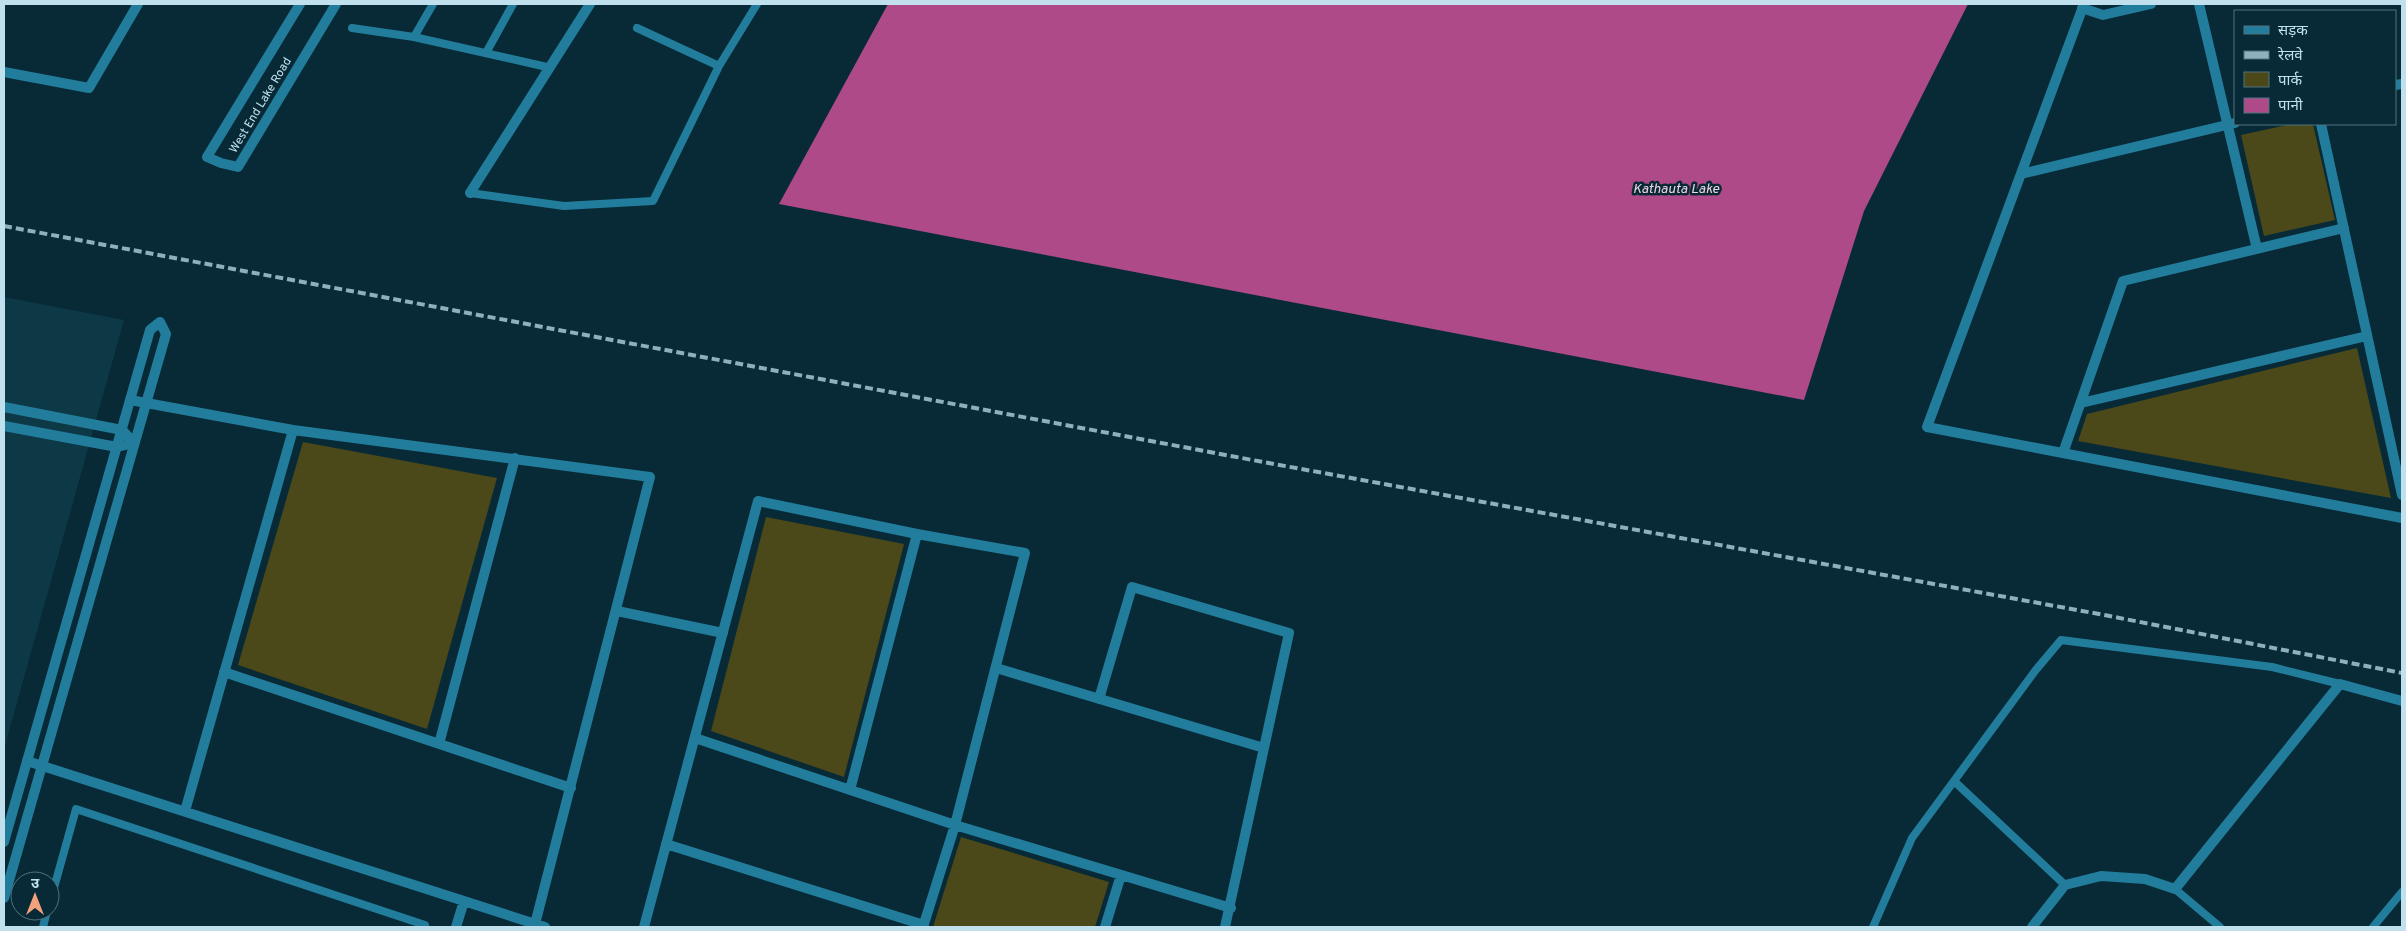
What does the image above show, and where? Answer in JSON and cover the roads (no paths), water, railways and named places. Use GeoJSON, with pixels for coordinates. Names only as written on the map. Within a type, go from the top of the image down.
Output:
{"type":"FeatureCollection","features":[{"type":"Feature","properties":{"kind":"street"},"geometry":{"type":"LineString","coordinates":[[4,72],[89,88],[138,4]]}},
{"type":"Feature","properties":{"kind":"street","name":"West End Lake Road"},"geometry":{"type":"LineString","coordinates":[[300,4],[207,156],[221,163],[238,167],[336,4]]}},
{"type":"Feature","properties":{"kind":"street"},"geometry":{"type":"LineString","coordinates":[[470,193],[590,4]]}},
{"type":"Feature","properties":{"kind":"street"},"geometry":{"type":"LineString","coordinates":[[2151,4],[2103,15],[2085,5],[1927,427],[2402,518]]}},
{"type":"Feature","properties":{"kind":"street"},"geometry":{"type":"LineString","coordinates":[[2198,4],[2231,124],[2257,249]]}},
{"type":"Feature","properties":{"kind":"street"},"geometry":{"type":"LineString","coordinates":[[2021,174],[2231,124]]}},
{"type":"Feature","properties":{"kind":"street"},"geometry":{"type":"LineString","coordinates":[[2321,125],[2402,494]]}},
{"type":"Feature","properties":{"kind":"street"},"geometry":{"type":"LineString","coordinates":[[2063,453],[2123,281],[2344,228]]}},
{"type":"Feature","properties":{"kind":"street"},"geometry":{"type":"LineString","coordinates":[[4,842],[150,330],[160,322],[166,334],[4,898]]}},
{"type":"Feature","properties":{"kind":"street"},"geometry":{"type":"LineString","coordinates":[[2081,403],[2368,336]]}},
{"type":"Feature","properties":{"kind":"street"},"geometry":{"type":"LineString","coordinates":[[27,760],[540,926],[571,788],[650,477],[293,430],[130,400]]}},
{"type":"Feature","properties":{"kind":"street"},"geometry":{"type":"LineString","coordinates":[[4,407],[122,430],[134,443]]}},
{"type":"Feature","properties":{"kind":"street"},"geometry":{"type":"LineString","coordinates":[[4,426],[116,447],[134,443]]}},
{"type":"Feature","properties":{"kind":"street"},"geometry":{"type":"LineString","coordinates":[[185,811],[293,430]]}},
{"type":"Feature","properties":{"kind":"street"},"geometry":{"type":"LineString","coordinates":[[440,744],[515,458]]}},
{"type":"Feature","properties":{"kind":"street"},"geometry":{"type":"LineString","coordinates":[[644,927],[666,844],[695,738],[722,633],[758,501],[917,534],[1025,553],[955,825],[923,926],[666,844]]}},
{"type":"Feature","properties":{"kind":"street"},"geometry":{"type":"LineString","coordinates":[[850,790],[917,534]]}},
{"type":"Feature","properties":{"kind":"street"},"geometry":{"type":"LineString","coordinates":[[1099,699],[1132,587],[1289,633],[1231,908],[1225,927]]}},
{"type":"Feature","properties":{"kind":"street"},"geometry":{"type":"LineString","coordinates":[[617,611],[722,633]]}},
{"type":"Feature","properties":{"kind":"street"},"geometry":{"type":"LineString","coordinates":[[996,668],[1264,748]]}},
{"type":"Feature","properties":{"kind":"street"},"geometry":{"type":"LineString","coordinates":[[224,672],[571,788]]}},
{"type":"Feature","properties":{"kind":"street"},"geometry":{"type":"LineString","coordinates":[[2032,927],[2065,885],[2100,876],[2145,879],[2175,889],[2340,684],[2402,701]]}},
{"type":"Feature","properties":{"kind":"street"},"geometry":{"type":"LineString","coordinates":[[695,738],[955,825],[1231,908]]}},
{"type":"Feature","properties":{"kind":"street"},"geometry":{"type":"LineString","coordinates":[[1105,927],[1121,875]]}},
{"type":"Feature","properties":{"kind":"street"},"geometry":{"type":"LineString","coordinates":[[456,927],[464,901]]}},
{"type":"Feature","properties":{"kind":"lane"},"geometry":{"type":"LineString","coordinates":[[414,37],[433,4]]}},
{"type":"Feature","properties":{"kind":"lane"},"geometry":{"type":"LineString","coordinates":[[486,53],[513,4]]}},
{"type":"Feature","properties":{"kind":"lane"},"geometry":{"type":"LineString","coordinates":[[470,193],[564,206],[653,201],[720,66],[757,4]]}},
{"type":"Feature","properties":{"kind":"lane"},"geometry":{"type":"LineString","coordinates":[[352,28],[414,37],[547,67]]}},
{"type":"Feature","properties":{"kind":"lane"},"geometry":{"type":"LineString","coordinates":[[636,28],[720,66]]}},
{"type":"Feature","properties":{"kind":"lane"},"geometry":{"type":"LineString","coordinates":[[1873,927],[1912,838],[2034,670],[2061,640],[2272,667],[2340,684]]}},
{"type":"Feature","properties":{"kind":"lane"},"geometry":{"type":"LineString","coordinates":[[1954,781],[2065,885]]}},
{"type":"Feature","properties":{"kind":"lane"},"geometry":{"type":"LineString","coordinates":[[59,871],[76,809],[425,925],[424,927]]}},
{"type":"Feature","properties":{"kind":"lane"},"geometry":{"type":"LineString","coordinates":[[2175,889],[2220,927]]}},
{"type":"Feature","properties":{"kind":"lane"},"geometry":{"type":"LineString","coordinates":[[2373,927],[2402,892]]}},
{"type":"Feature","properties":{"kind":"water","name":"Kathauta Lake"},"geometry":{"type":"Polygon","coordinates":[[[888,4],[1968,4],[1864,211],[1804,400],[779,204],[888,4]]]}},
{"type":"Feature","properties":{"kind":"railway"},"geometry":{"type":"LineString","coordinates":[[4,226],[1263,462],[2099,614],[2402,673]]}}]}
